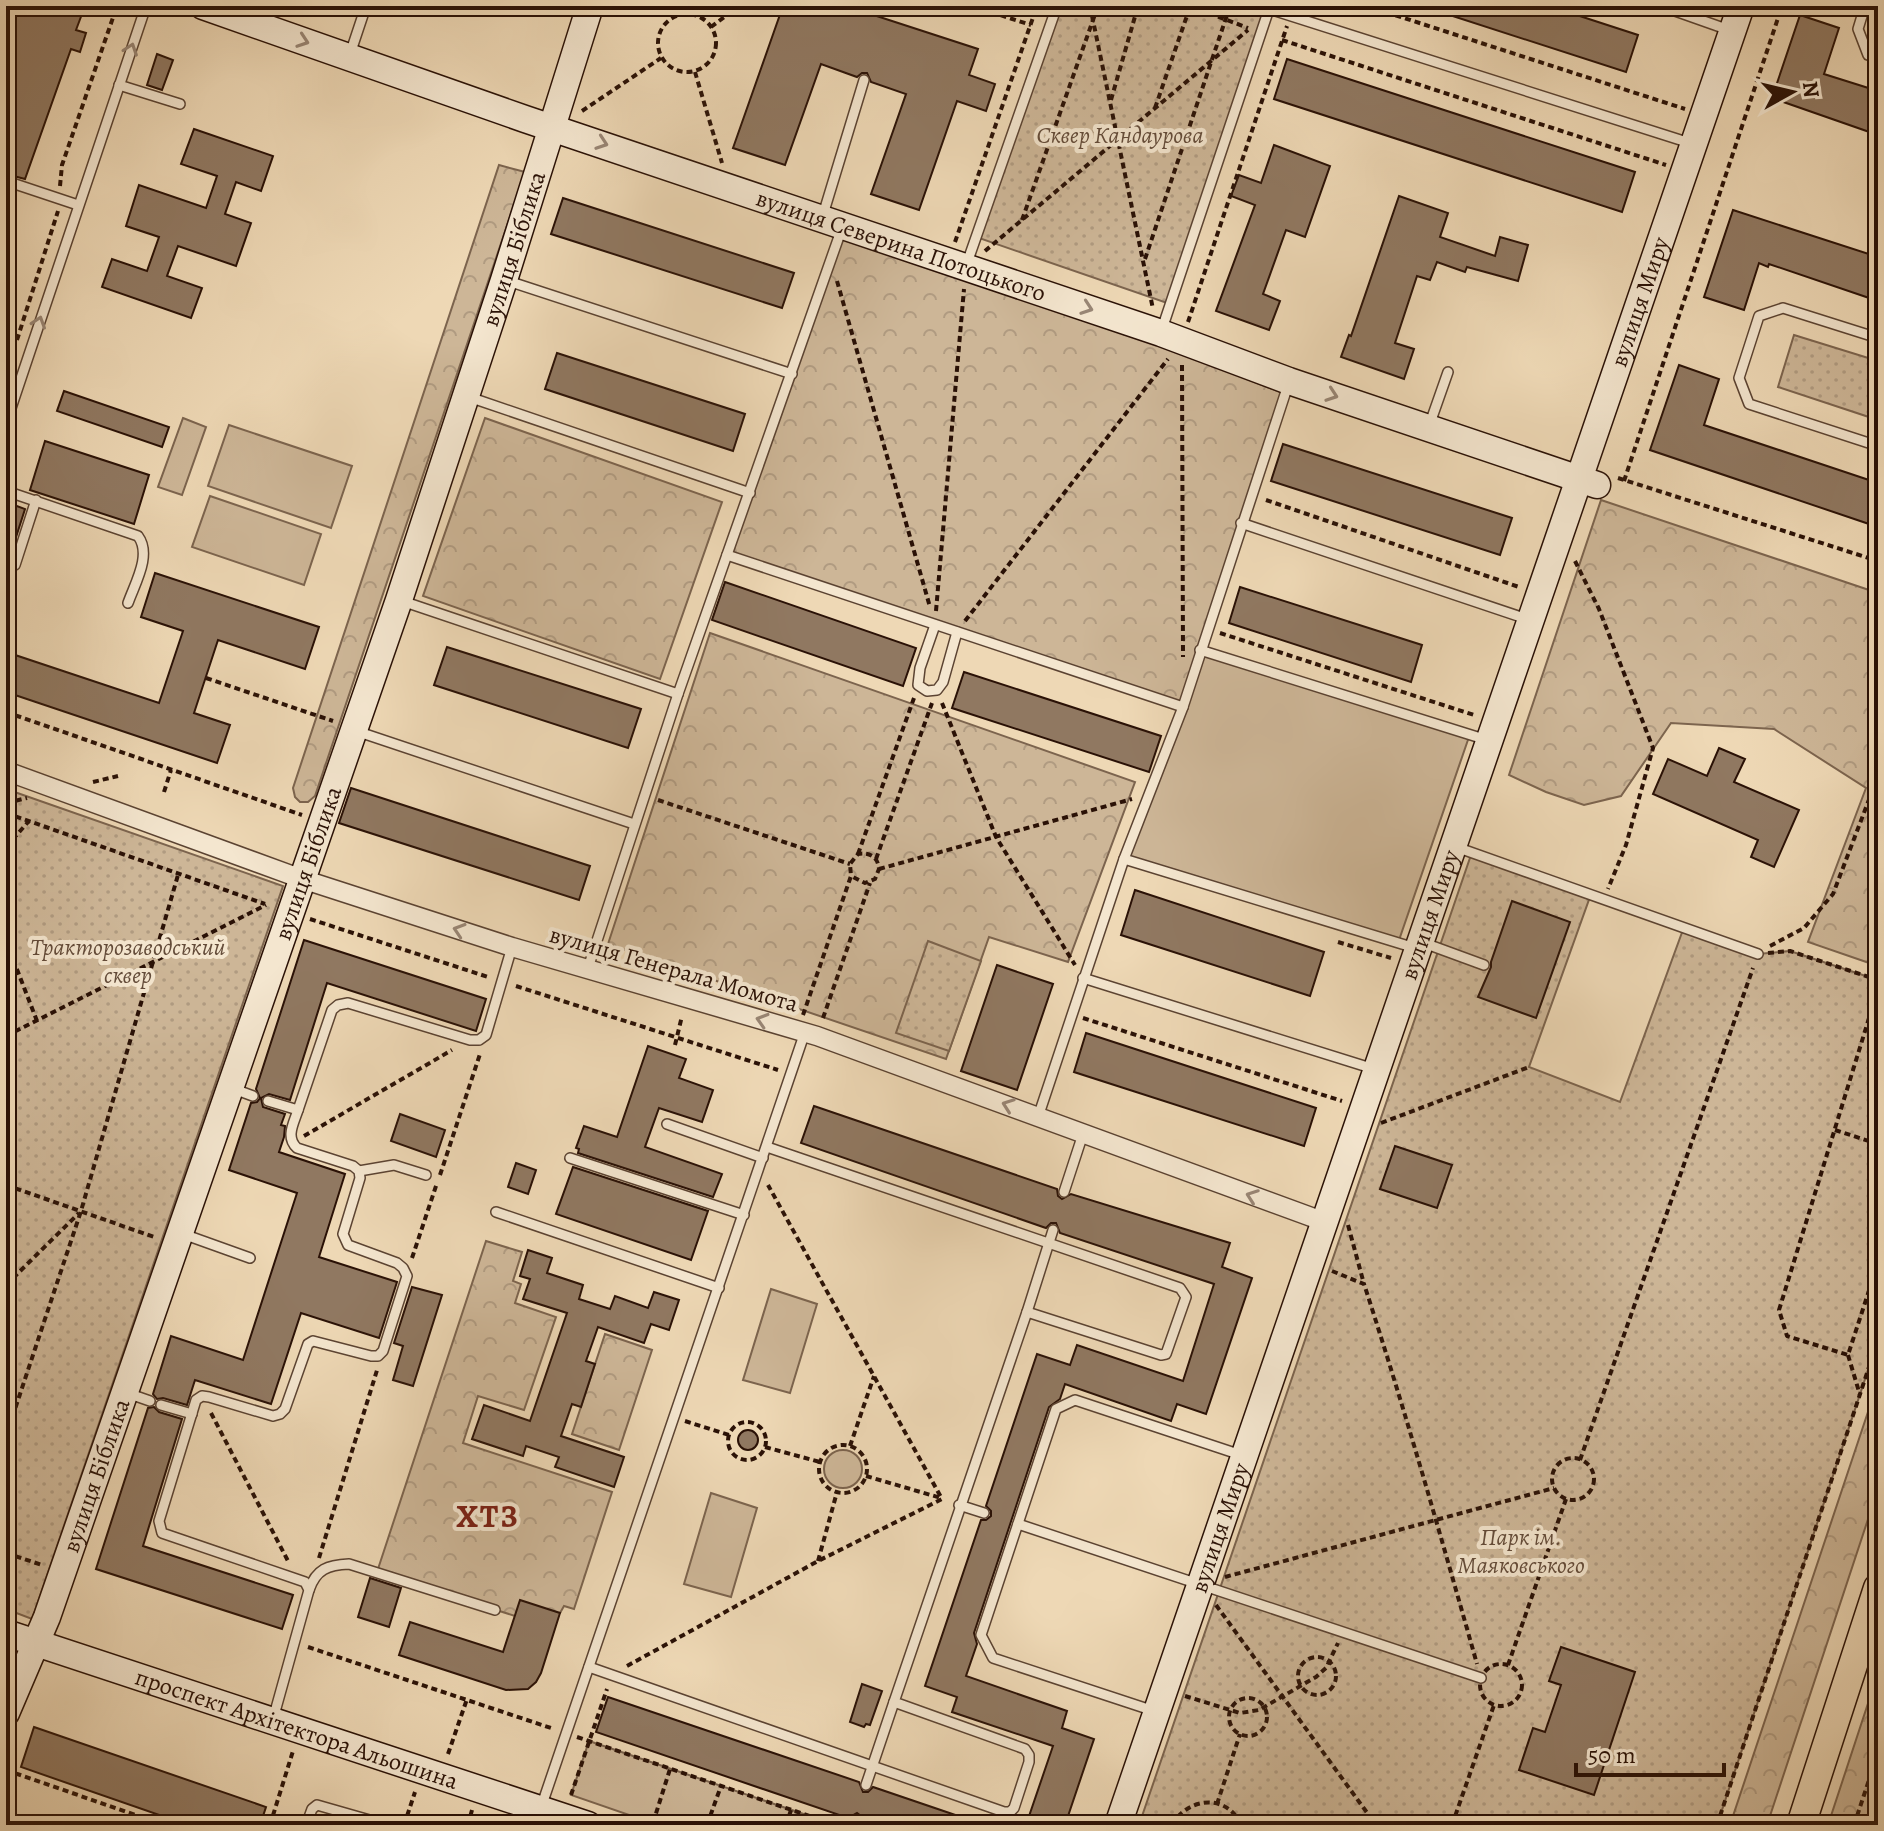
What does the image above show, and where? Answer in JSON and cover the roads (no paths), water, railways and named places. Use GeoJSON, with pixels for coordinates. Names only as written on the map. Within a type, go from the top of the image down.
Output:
{"type":"FeatureCollection","features":[{"type":"Feature","properties":{"kind":"main road"},"geometry":{"type":"LineString","coordinates":[[1801,1825],[1878,1588]]}},
{"type":"Feature","properties":{"kind":"street","name":"вулиця Северина Потоцького"},"geometry":{"type":"LineString","coordinates":[[203,6],[552,128],[832,221],[966,260],[1166,329],[1289,381],[1597,480]]}},
{"type":"Feature","properties":{"kind":"street","name":"вулиця Біблика"},"geometry":{"type":"LineString","coordinates":[[6,1713],[38,1644],[178,1239],[242,1092],[346,727],[399,600],[590,6]]}},
{"type":"Feature","properties":{"kind":"street","name":"вулиця Миру"},"geometry":{"type":"LineString","coordinates":[[1130,1821],[1157,1712],[1213,1588],[1245,1456],[1336,1220],[1377,1070],[1559,540],[1597,480],[1694,144],[1737,18]]}},
{"type":"Feature","properties":{"kind":"street","name":"вулиця Генерала Момота"},"geometry":{"type":"LineString","coordinates":[[6,771],[302,879],[512,947],[807,1033],[1083,1134],[1336,1220]]}},
{"type":"Feature","properties":{"kind":"street","name":"проспект Архітектора Альошина"},"geometry":{"type":"LineString","coordinates":[[6,1633],[273,1719],[538,1817],[588,1825]]}},
{"type":"Feature","properties":{"kind":"lane"},"geometry":{"type":"LineString","coordinates":[[6,423],[146,6]]}},
{"type":"Feature","properties":{"kind":"lane"},"geometry":{"type":"LineString","coordinates":[[348,57],[366,6]]}},
{"type":"Feature","properties":{"kind":"lane"},"geometry":{"type":"LineString","coordinates":[[966,260],[1057,6]]}},
{"type":"Feature","properties":{"kind":"lane"},"geometry":{"type":"LineString","coordinates":[[1661,6],[1737,18]]}},
{"type":"Feature","properties":{"kind":"lane"},"geometry":{"type":"LineString","coordinates":[[1865,6],[1858,29],[1868,55],[1878,58]]}},
{"type":"Feature","properties":{"kind":"lane"},"geometry":{"type":"LineString","coordinates":[[1166,329],[1270,7],[1694,144]]}},
{"type":"Feature","properties":{"kind":"lane"},"geometry":{"type":"LineString","coordinates":[[588,968],[643,795],[831,259],[832,221],[864,80]]}},
{"type":"Feature","properties":{"kind":"lane"},"geometry":{"type":"LineString","coordinates":[[119,85],[180,104]]}},
{"type":"Feature","properties":{"kind":"lane"},"geometry":{"type":"LineString","coordinates":[[6,181],[78,205]]}},
{"type":"Feature","properties":{"kind":"lane"},"geometry":{"type":"LineString","coordinates":[[504,280],[792,374]]}},
{"type":"Feature","properties":{"kind":"lane"},"geometry":{"type":"LineString","coordinates":[[1878,338],[1783,308],[1759,316],[1739,378],[1749,404],[1878,446]]}},
{"type":"Feature","properties":{"kind":"lane"},"geometry":{"type":"LineString","coordinates":[[1429,428],[1448,372]]}},
{"type":"Feature","properties":{"kind":"lane"},"geometry":{"type":"LineString","coordinates":[[1038,1117],[1124,859],[1183,707],[1289,381]]}},
{"type":"Feature","properties":{"kind":"lane"},"geometry":{"type":"LineString","coordinates":[[466,397],[750,493]]}},
{"type":"Feature","properties":{"kind":"lane"},"geometry":{"type":"LineString","coordinates":[[6,491],[138,536],[143,541],[145,555],[128,603]]}},
{"type":"Feature","properties":{"kind":"lane"},"geometry":{"type":"LineString","coordinates":[[15,565],[36,500]]}},
{"type":"Feature","properties":{"kind":"lane"},"geometry":{"type":"LineString","coordinates":[[1241,523],[1531,621]]}},
{"type":"Feature","properties":{"kind":"lane"},"geometry":{"type":"LineString","coordinates":[[727,555],[1183,707]]}},
{"type":"Feature","properties":{"kind":"lane"},"geometry":{"type":"LineString","coordinates":[[399,600],[678,694]]}},
{"type":"Feature","properties":{"kind":"lane"},"geometry":{"type":"LineString","coordinates":[[935,625],[920,668],[918,685],[927,691],[937,690],[943,682],[957,632]]}},
{"type":"Feature","properties":{"kind":"lane"},"geometry":{"type":"LineString","coordinates":[[1200,650],[1490,740]]}},
{"type":"Feature","properties":{"kind":"lane"},"geometry":{"type":"LineString","coordinates":[[346,727],[634,824]]}},
{"type":"Feature","properties":{"kind":"lane"},"geometry":{"type":"LineString","coordinates":[[1454,846],[1758,954]]}},
{"type":"Feature","properties":{"kind":"lane"},"geometry":{"type":"LineString","coordinates":[[1124,859],[1484,965]]}},
{"type":"Feature","properties":{"kind":"lane"},"geometry":{"type":"LineString","coordinates":[[310,1586],[296,1577],[162,1533],[159,1521],[196,1400],[202,1396],[282,1416],[308,1344],[313,1341],[371,1356],[378,1356],[383,1351],[407,1276],[397,1263],[348,1245],[344,1240],[343,1234],[360,1178],[359,1171],[291,1143],[290,1136],[298,1110],[332,1010],[338,1005],[348,1003],[470,1040],[479,1040],[486,1035],[512,947]]}},
{"type":"Feature","properties":{"kind":"lane"},"geometry":{"type":"LineString","coordinates":[[1083,978],[1377,1070]]}},
{"type":"Feature","properties":{"kind":"lane"},"geometry":{"type":"LineString","coordinates":[[538,1817],[807,1033]]}},
{"type":"Feature","properties":{"kind":"lane"},"geometry":{"type":"LineString","coordinates":[[268,1101],[298,1110]]}},
{"type":"Feature","properties":{"kind":"lane"},"geometry":{"type":"LineString","coordinates":[[667,1124],[763,1158]]}},
{"type":"Feature","properties":{"kind":"lane"},"geometry":{"type":"LineString","coordinates":[[1064,1192],[1083,1134]]}},
{"type":"Feature","properties":{"kind":"lane"},"geometry":{"type":"LineString","coordinates":[[767,1147],[1180,1288],[1186,1297],[1169,1350],[1161,1355],[1027,1312]]}},
{"type":"Feature","properties":{"kind":"lane"},"geometry":{"type":"LineString","coordinates":[[570,1158],[744,1215]]}},
{"type":"Feature","properties":{"kind":"lane"},"geometry":{"type":"LineString","coordinates":[[359,1171],[394,1165],[426,1175]]}},
{"type":"Feature","properties":{"kind":"lane"},"geometry":{"type":"LineString","coordinates":[[496,1212],[719,1288]]}},
{"type":"Feature","properties":{"kind":"lane"},"geometry":{"type":"LineString","coordinates":[[866,1785],[1053,1230]]}},
{"type":"Feature","properties":{"kind":"lane"},"geometry":{"type":"LineString","coordinates":[[178,1239],[250,1258]]}},
{"type":"Feature","properties":{"kind":"lane"},"geometry":{"type":"LineString","coordinates":[[124,1392],[150,1401]]}},
{"type":"Feature","properties":{"kind":"lane"},"geometry":{"type":"LineString","coordinates":[[1157,1712],[993,1658],[981,1635],[1056,1409],[1075,1400],[1245,1456]]}},
{"type":"Feature","properties":{"kind":"lane"},"geometry":{"type":"LineString","coordinates":[[161,1405],[192,1414]]}},
{"type":"Feature","properties":{"kind":"lane"},"geometry":{"type":"LineString","coordinates":[[959,1505],[984,1513]]}},
{"type":"Feature","properties":{"kind":"lane"},"geometry":{"type":"LineString","coordinates":[[1018,1524],[1481,1678]]}},
{"type":"Feature","properties":{"kind":"lane"},"geometry":{"type":"LineString","coordinates":[[273,1719],[310,1586],[325,1567],[349,1564],[495,1610]]}},
{"type":"Feature","properties":{"kind":"lane"},"geometry":{"type":"LineString","coordinates":[[589,1667],[1004,1812],[1014,1808],[1029,1762],[1025,1749],[894,1702]]}},
{"type":"Feature","properties":{"kind":"lane"},"geometry":{"type":"LineString","coordinates":[[293,1824],[308,1820],[317,1805],[387,1825]]}},
{"type":"Feature","properties":{"kind":"district","name":"ХТЗ"},"geometry":{"type":"Point","coordinates":[488,1516]}},
{"type":"Feature","properties":{"kind":"park label","name":"Сквер Кандаурова"},"geometry":{"type":"Point","coordinates":[1120,135]}},
{"type":"Feature","properties":{"kind":"park label","name":"Тракторозаводський сквер"},"geometry":{"type":"Point","coordinates":[128,961]}},
{"type":"Feature","properties":{"kind":"park label","name":"Парк ім. Маяковського"},"geometry":{"type":"Point","coordinates":[1521,1551]}}]}
